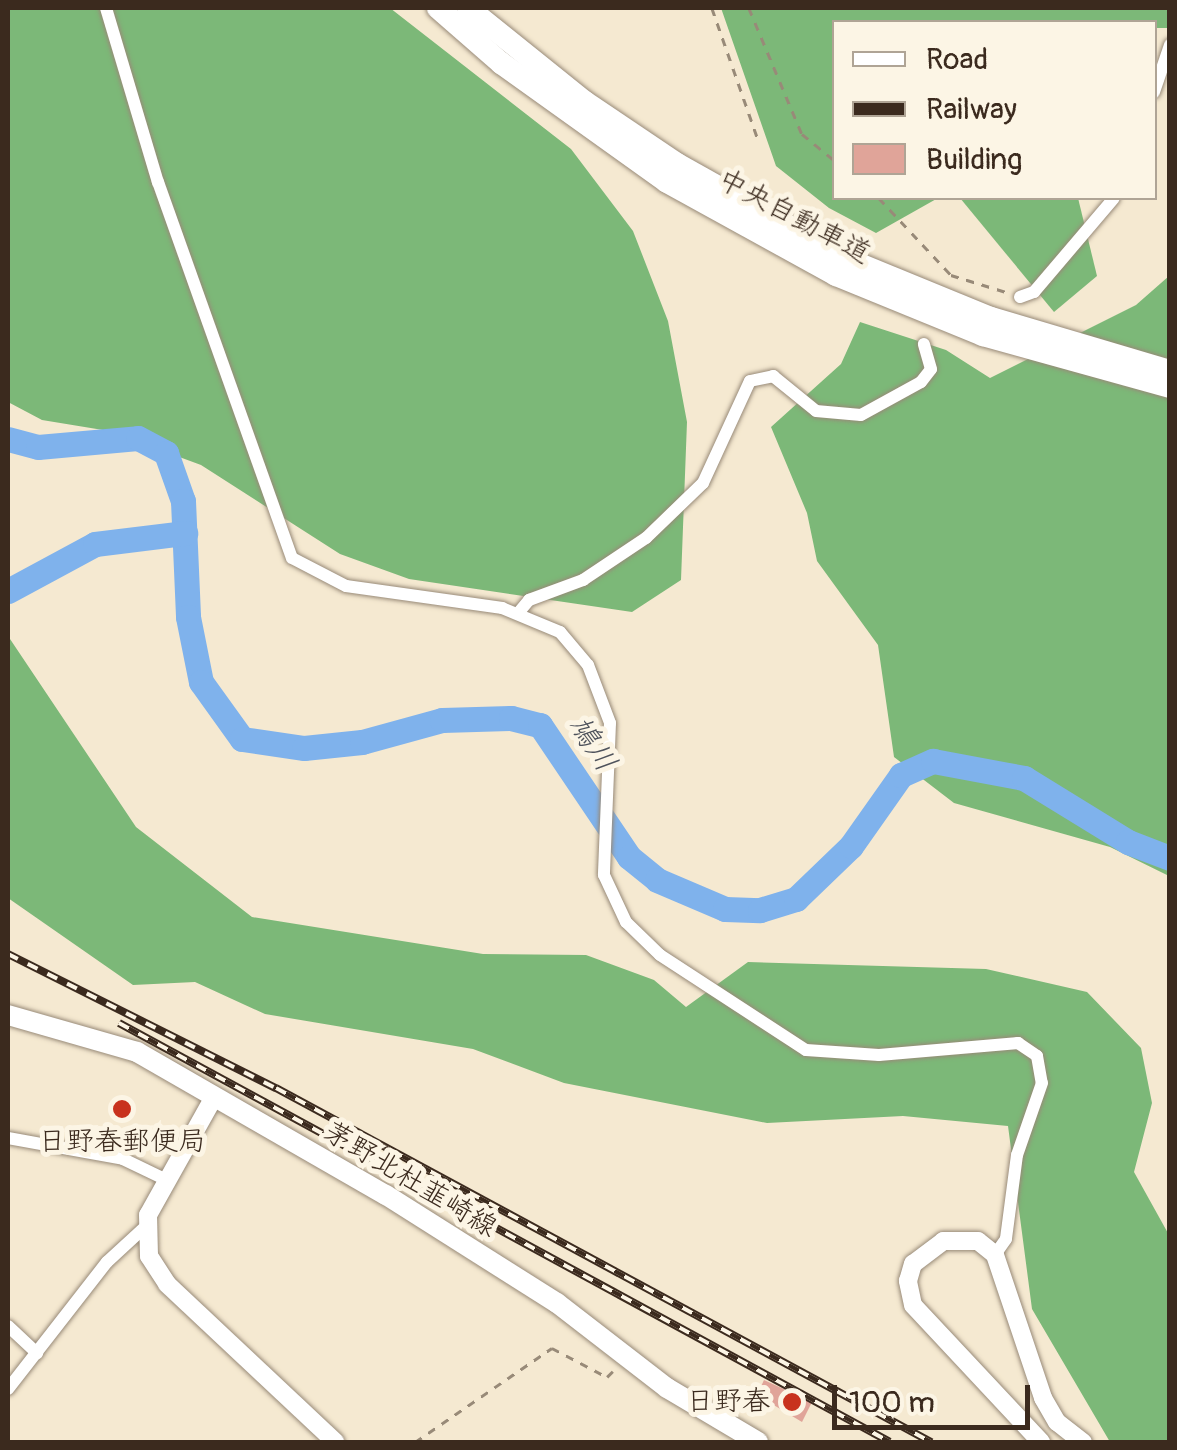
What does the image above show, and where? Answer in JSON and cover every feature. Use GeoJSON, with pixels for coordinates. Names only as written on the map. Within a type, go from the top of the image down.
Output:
{"type":"FeatureCollection","features":[{"type":"Feature","properties":{"kind":"highway","name":"中央自動車道"},"geometry":{"type":"LineString","coordinates":[[438,8],[501,63],[667,182],[836,275],[984,334],[1170,388]]}},
{"type":"Feature","properties":{"kind":"highway","name":"中央自動車道"},"geometry":{"type":"LineString","coordinates":[[468,8],[585,102],[767,217],[991,318],[1170,371]]}},
{"type":"Feature","properties":{"kind":"main road","name":"茅野北杜韮崎線"},"geometry":{"type":"LineString","coordinates":[[8,1015],[137,1052],[557,1303],[667,1388],[758,1442]]}},
{"type":"Feature","properties":{"kind":"street"},"geometry":{"type":"LineString","coordinates":[[106,8],[158,182],[213,327],[284,546],[304,569],[346,586],[519,612],[560,632],[594,677],[610,723],[604,853],[610,896],[649,944],[806,1050],[878,1055],[1018,1043],[1037,1056],[1042,1083],[1018,1155],[1006,1239],[995,1255]]}},
{"type":"Feature","properties":{"kind":"street"},"geometry":{"type":"LineString","coordinates":[[1157,83],[1170,45]]}},
{"type":"Feature","properties":{"kind":"street"},"geometry":{"type":"LineString","coordinates":[[1020,297],[1034,292],[1112,200]]}},
{"type":"Feature","properties":{"kind":"street"},"geometry":{"type":"LineString","coordinates":[[519,612],[529,600],[583,580],[646,538],[703,483],[750,381],[772,376],[816,411],[860,414],[921,382],[931,369],[924,344]]}},
{"type":"Feature","properties":{"kind":"street"},"geometry":{"type":"LineString","coordinates":[[8,1389],[107,1262],[146,1226],[214,1097]]}},
{"type":"Feature","properties":{"kind":"street"},"geometry":{"type":"LineString","coordinates":[[8,1138],[123,1159],[169,1181]]}},
{"type":"Feature","properties":{"kind":"street"},"geometry":{"type":"LineString","coordinates":[[146,1226],[149,1256],[167,1284],[335,1442]]}},
{"type":"Feature","properties":{"kind":"street"},"geometry":{"type":"LineString","coordinates":[[1041,1442],[913,1305],[908,1281],[929,1249],[958,1238],[978,1242],[995,1255],[1043,1398],[1057,1422],[1084,1442]]}},
{"type":"Feature","properties":{"kind":"street"},"geometry":{"type":"LineString","coordinates":[[8,1326],[37,1353]]}},
{"type":"Feature","properties":{"kind":"path"},"geometry":{"type":"LineString","coordinates":[[712,8],[758,142]]}},
{"type":"Feature","properties":{"kind":"path"},"geometry":{"type":"LineString","coordinates":[[749,8],[802,134],[832,158]]}},
{"type":"Feature","properties":{"kind":"path"},"geometry":{"type":"LineString","coordinates":[[882,200],[951,276],[1020,297]]}},
{"type":"Feature","properties":{"kind":"path"},"geometry":{"type":"LineString","coordinates":[[414,1442],[552,1348],[607,1377],[618,1366]]}},
{"type":"Feature","properties":{"kind":"path"},"geometry":{"type":"LineString","coordinates":[[609,1358],[626,1372]]}},
{"type":"Feature","properties":{"kind":"green space"},"geometry":{"type":"Polygon","coordinates":[[[8,8],[390,8],[571,149],[633,231],[668,321],[687,422],[681,580],[632,612],[409,579],[340,554],[201,465],[109,431],[42,420],[8,402],[8,8]]]}},
{"type":"Feature","properties":{"kind":"green space"},"geometry":{"type":"Polygon","coordinates":[[[721,8],[1169,8],[1170,28],[1157,28],[1157,20],[832,20],[832,200],[934,200],[876,233],[829,208],[776,166],[721,8]]]}},
{"type":"Feature","properties":{"kind":"green space"},"geometry":{"type":"Polygon","coordinates":[[[962,200],[1078,200],[1097,276],[1054,312],[962,200]]]}},
{"type":"Feature","properties":{"kind":"green space"},"geometry":{"type":"Polygon","coordinates":[[[1169,276],[1169,876],[1110,847],[954,803],[894,757],[878,645],[817,561],[807,513],[771,427],[841,364],[860,322],[946,350],[990,378],[1136,305],[1169,276]]]}},
{"type":"Feature","properties":{"kind":"green space"},"geometry":{"type":"Polygon","coordinates":[[[8,636],[136,827],[252,917],[483,954],[586,955],[654,980],[686,1007],[748,962],[986,969],[1087,992],[1141,1048],[1152,1103],[1134,1172],[1169,1235],[1169,1442],[1110,1442],[1032,1309],[1008,1126],[903,1116],[767,1123],[564,1083],[473,1049],[265,1014],[195,982],[133,985],[8,898],[8,636]]]}},
{"type":"Feature","properties":{"kind":"building"},"geometry":{"type":"Polygon","coordinates":[[[764,1380],[812,1402],[802,1422],[757,1395],[764,1380]]]}},
{"type":"Feature","properties":{"kind":"waterway","name":"鳩川"},"geometry":{"type":"LineString","coordinates":[[8,439],[38,447],[138,438],[166,453],[183,501],[188,617],[201,682],[242,739],[304,748],[362,742],[442,720],[511,718],[540,725],[629,857],[657,880],[725,909],[760,910],[796,899],[851,846],[901,775],[933,761],[1024,778],[1128,842],[1170,858]]}},
{"type":"Feature","properties":{"kind":"waterway"},"geometry":{"type":"LineString","coordinates":[[8,591],[95,544],[185,533]]}},
{"type":"Feature","properties":{"kind":"railway"},"geometry":{"type":"LineString","coordinates":[[8,954],[276,1088],[931,1442]]}},
{"type":"Feature","properties":{"kind":"railway"},"geometry":{"type":"LineString","coordinates":[[119,1023],[890,1442]]}},
{"type":"Feature","properties":{"kind":"place","name":"日野春郵便局"},"geometry":{"type":"Point","coordinates":[122,1109]}},
{"type":"Feature","properties":{"kind":"place","name":"日野春"},"geometry":{"type":"Point","coordinates":[792,1402]}}]}
